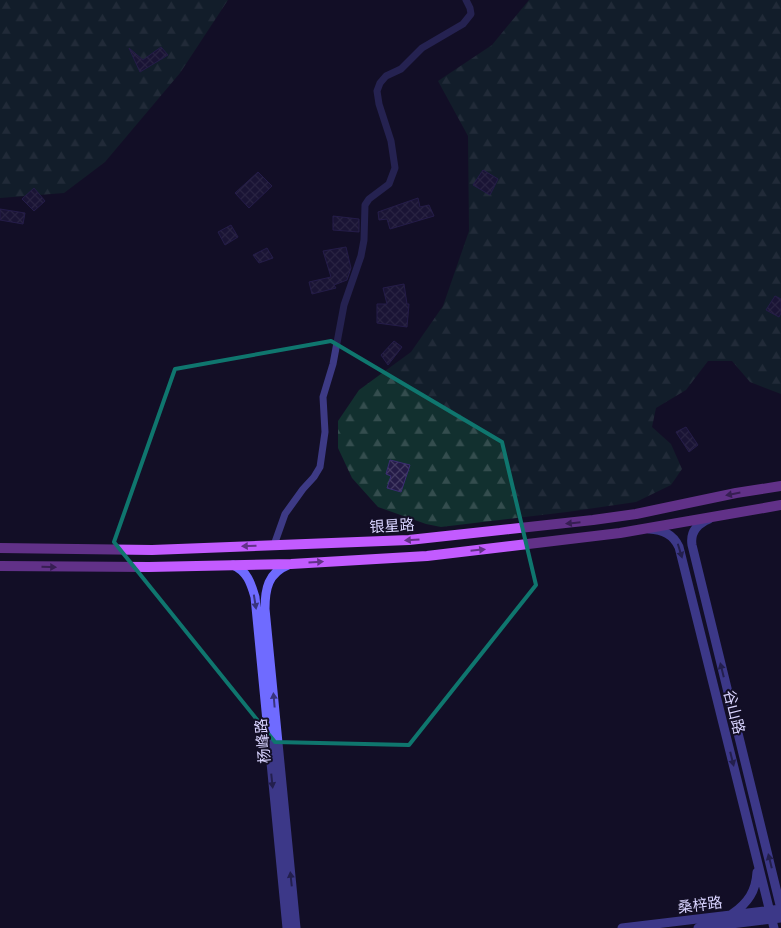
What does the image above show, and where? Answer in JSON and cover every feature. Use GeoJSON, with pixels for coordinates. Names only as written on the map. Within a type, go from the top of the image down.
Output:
{"type":"FeatureCollection","features":[{"type":"Feature","properties":{"kind":"main road","name":"银星路"},"geometry":{"type":"LineString","coordinates":[[0,548],[152,550],[409,540],[636,514],[736,493],[781,486]]}},
{"type":"Feature","properties":{"kind":"main road"},"geometry":{"type":"LineString","coordinates":[[0,566],[149,567],[291,564],[427,556],[642,529],[781,505]]}},
{"type":"Feature","properties":{"kind":"main road","name":"谷山路"},"geometry":{"type":"LineString","coordinates":[[716,516],[698,526],[691,538],[781,909]]}},
{"type":"Feature","properties":{"kind":"main road","name":"谷山路"},"geometry":{"type":"LineString","coordinates":[[642,529],[666,532],[676,541],[679,547],[771,919]]}},
{"type":"Feature","properties":{"kind":"main road","name":"杨峰路"},"geometry":{"type":"LineString","coordinates":[[230,564],[238,567],[247,576],[255,597],[287,928]]}},
{"type":"Feature","properties":{"kind":"main road","name":"杨峰路"},"geometry":{"type":"LineString","coordinates":[[291,564],[278,570],[269,581],[266,589],[265,609],[296,928]]}},
{"type":"Feature","properties":{"kind":"main road"},"geometry":{"type":"LineString","coordinates":[[752,928],[732,919],[746,903],[755,888],[756,856]]}},
{"type":"Feature","properties":{"kind":"main road","name":"桑梓路"},"geometry":{"type":"LineString","coordinates":[[771,919],[781,909]]}},
{"type":"Feature","properties":{"kind":"main road","name":"桑梓路"},"geometry":{"type":"LineString","coordinates":[[622,928],[732,919],[781,918]]}},
{"type":"Feature","properties":{"kind":"main road","name":"桑梓路"},"geometry":{"type":"LineString","coordinates":[[698,928],[732,919]]}},
{"type":"Feature","properties":{"kind":"street"},"geometry":{"type":"LineString","coordinates":[[274,545],[285,514],[320,467],[324,432],[323,397],[333,364],[344,305],[361,256],[366,204],[369,199],[389,184],[395,168],[391,141],[378,104],[377,91],[380,83],[386,76],[401,69],[422,48],[463,24],[471,14],[466,0]]}},
{"type":"Feature","properties":{"kind":"highlighted area"},"geometry":{"type":"Polygon","coordinates":[[[331,341],[502,442],[536,585],[409,745],[275,742],[114,542],[175,369],[331,341]]]}},
{"type":"Feature","properties":{"kind":"green space"},"geometry":{"type":"Polygon","coordinates":[[[0,0],[228,0],[180,73],[105,162],[64,193],[0,198],[0,0]]]}},
{"type":"Feature","properties":{"kind":"green space"},"geometry":{"type":"Polygon","coordinates":[[[529,0],[781,0],[781,394],[750,382],[732,361],[708,361],[686,390],[656,408],[652,427],[671,444],[682,469],[671,485],[636,502],[441,527],[426,524],[378,507],[352,478],[338,448],[338,421],[359,390],[411,352],[443,306],[469,231],[468,136],[438,81],[492,45],[529,0]]]}},
{"type":"Feature","properties":{"kind":"building"},"geometry":{"type":"Polygon","coordinates":[[[161,47],[168,55],[140,72],[129,48],[143,60],[161,47]]]}},
{"type":"Feature","properties":{"kind":"building"},"geometry":{"type":"Polygon","coordinates":[[[483,170],[498,179],[490,195],[473,185],[483,170]]]}},
{"type":"Feature","properties":{"kind":"building"},"geometry":{"type":"Polygon","coordinates":[[[258,172],[272,186],[249,208],[235,193],[258,172]]]}},
{"type":"Feature","properties":{"kind":"building"},"geometry":{"type":"Polygon","coordinates":[[[34,188],[45,201],[34,211],[22,199],[34,188]]]}},
{"type":"Feature","properties":{"kind":"building"},"geometry":{"type":"Polygon","coordinates":[[[418,198],[420,207],[429,205],[434,216],[390,229],[387,219],[379,220],[378,212],[418,198]]]}},
{"type":"Feature","properties":{"kind":"building"},"geometry":{"type":"Polygon","coordinates":[[[0,209],[25,213],[23,224],[0,220],[0,209]]]}},
{"type":"Feature","properties":{"kind":"building"},"geometry":{"type":"Polygon","coordinates":[[[333,216],[359,219],[359,232],[333,230],[333,216]]]}},
{"type":"Feature","properties":{"kind":"building"},"geometry":{"type":"Polygon","coordinates":[[[231,225],[238,237],[225,245],[218,232],[231,225]]]}},
{"type":"Feature","properties":{"kind":"building"},"geometry":{"type":"Polygon","coordinates":[[[346,247],[351,268],[347,280],[334,285],[336,288],[312,294],[309,282],[331,277],[323,251],[346,247]]]}},
{"type":"Feature","properties":{"kind":"building"},"geometry":{"type":"Polygon","coordinates":[[[267,248],[273,258],[259,263],[253,255],[267,248]]]}},
{"type":"Feature","properties":{"kind":"building"},"geometry":{"type":"Polygon","coordinates":[[[404,284],[407,304],[409,304],[407,327],[377,323],[377,304],[387,304],[383,288],[404,284]]]}},
{"type":"Feature","properties":{"kind":"building"},"geometry":{"type":"Polygon","coordinates":[[[775,296],[781,299],[781,313],[779,317],[766,310],[775,296]]]}},
{"type":"Feature","properties":{"kind":"building"},"geometry":{"type":"Polygon","coordinates":[[[394,341],[402,347],[388,365],[381,355],[394,341]]]}},
{"type":"Feature","properties":{"kind":"building"},"geometry":{"type":"Polygon","coordinates":[[[686,427],[698,445],[689,452],[676,432],[686,427]]]}},
{"type":"Feature","properties":{"kind":"building"},"geometry":{"type":"Polygon","coordinates":[[[390,460],[410,465],[401,492],[387,488],[391,476],[386,474],[390,460]]]}}]}
